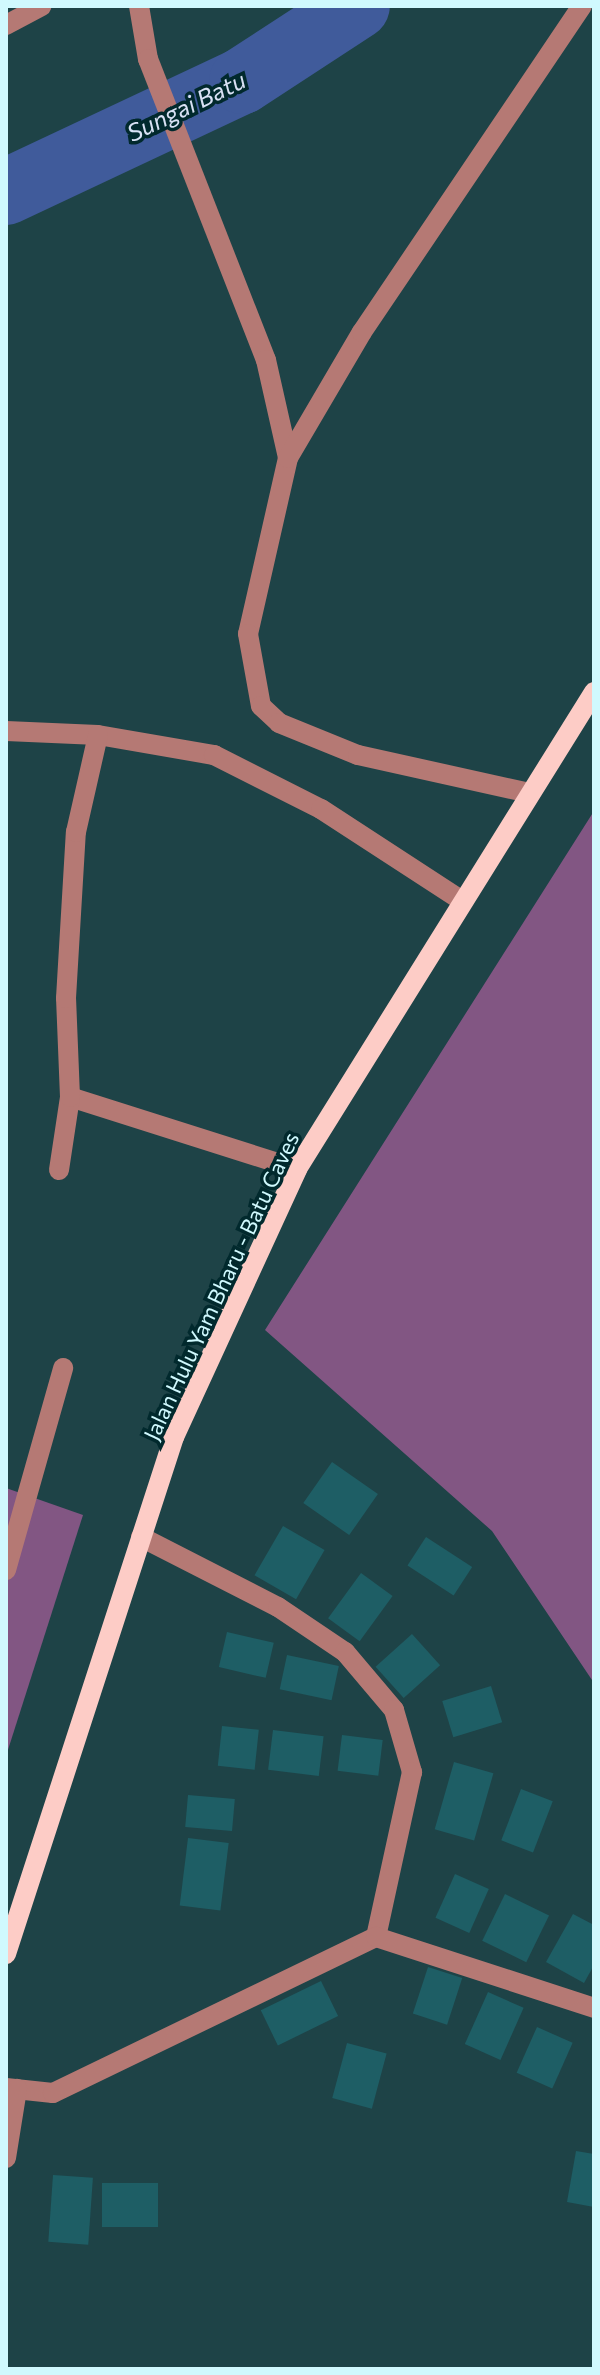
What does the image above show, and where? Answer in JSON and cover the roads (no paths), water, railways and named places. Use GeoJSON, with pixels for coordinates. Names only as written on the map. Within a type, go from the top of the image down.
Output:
{"type":"FeatureCollection","features":[{"type":"Feature","properties":{"kind":"main road","name":"Jalan Hulu Yam Bharu - Batu Caves"},"geometry":{"type":"LineString","coordinates":[[6,1954],[174,1437],[297,1169],[594,692]]}},
{"type":"Feature","properties":{"kind":"street"},"geometry":{"type":"LineString","coordinates":[[6,25],[41,6]]}},
{"type":"Feature","properties":{"kind":"street"},"geometry":{"type":"LineString","coordinates":[[139,6],[148,59],[266,360],[288,458]]}},
{"type":"Feature","properties":{"kind":"street"},"geometry":{"type":"LineString","coordinates":[[530,793],[358,755],[279,723],[261,706],[252,684],[248,634],[288,458],[362,332],[582,6]]}},
{"type":"Feature","properties":{"kind":"street"},"geometry":{"type":"LineString","coordinates":[[6,731],[98,735],[214,755],[321,809],[462,901]]}},
{"type":"Feature","properties":{"kind":"street"},"geometry":{"type":"LineString","coordinates":[[59,1170],[70,1097],[66,998],[76,832],[98,735]]}},
{"type":"Feature","properties":{"kind":"street"},"geometry":{"type":"LineString","coordinates":[[70,1097],[297,1169]]}},
{"type":"Feature","properties":{"kind":"street"},"geometry":{"type":"LineString","coordinates":[[6,1570],[63,1368]]}},
{"type":"Feature","properties":{"kind":"street"},"geometry":{"type":"LineString","coordinates":[[141,1537],[278,1607],[345,1652],[394,1710],[412,1772],[376,1937]]}},
{"type":"Feature","properties":{"kind":"street"},"geometry":{"type":"LineString","coordinates":[[6,2158],[12,2089],[53,2093],[376,1937],[594,2008]]}},
{"type":"Feature","properties":{"kind":"waterway","name":"Sungai Batu"},"geometry":{"type":"LineString","coordinates":[[6,192],[242,81],[357,6]]}}]}
